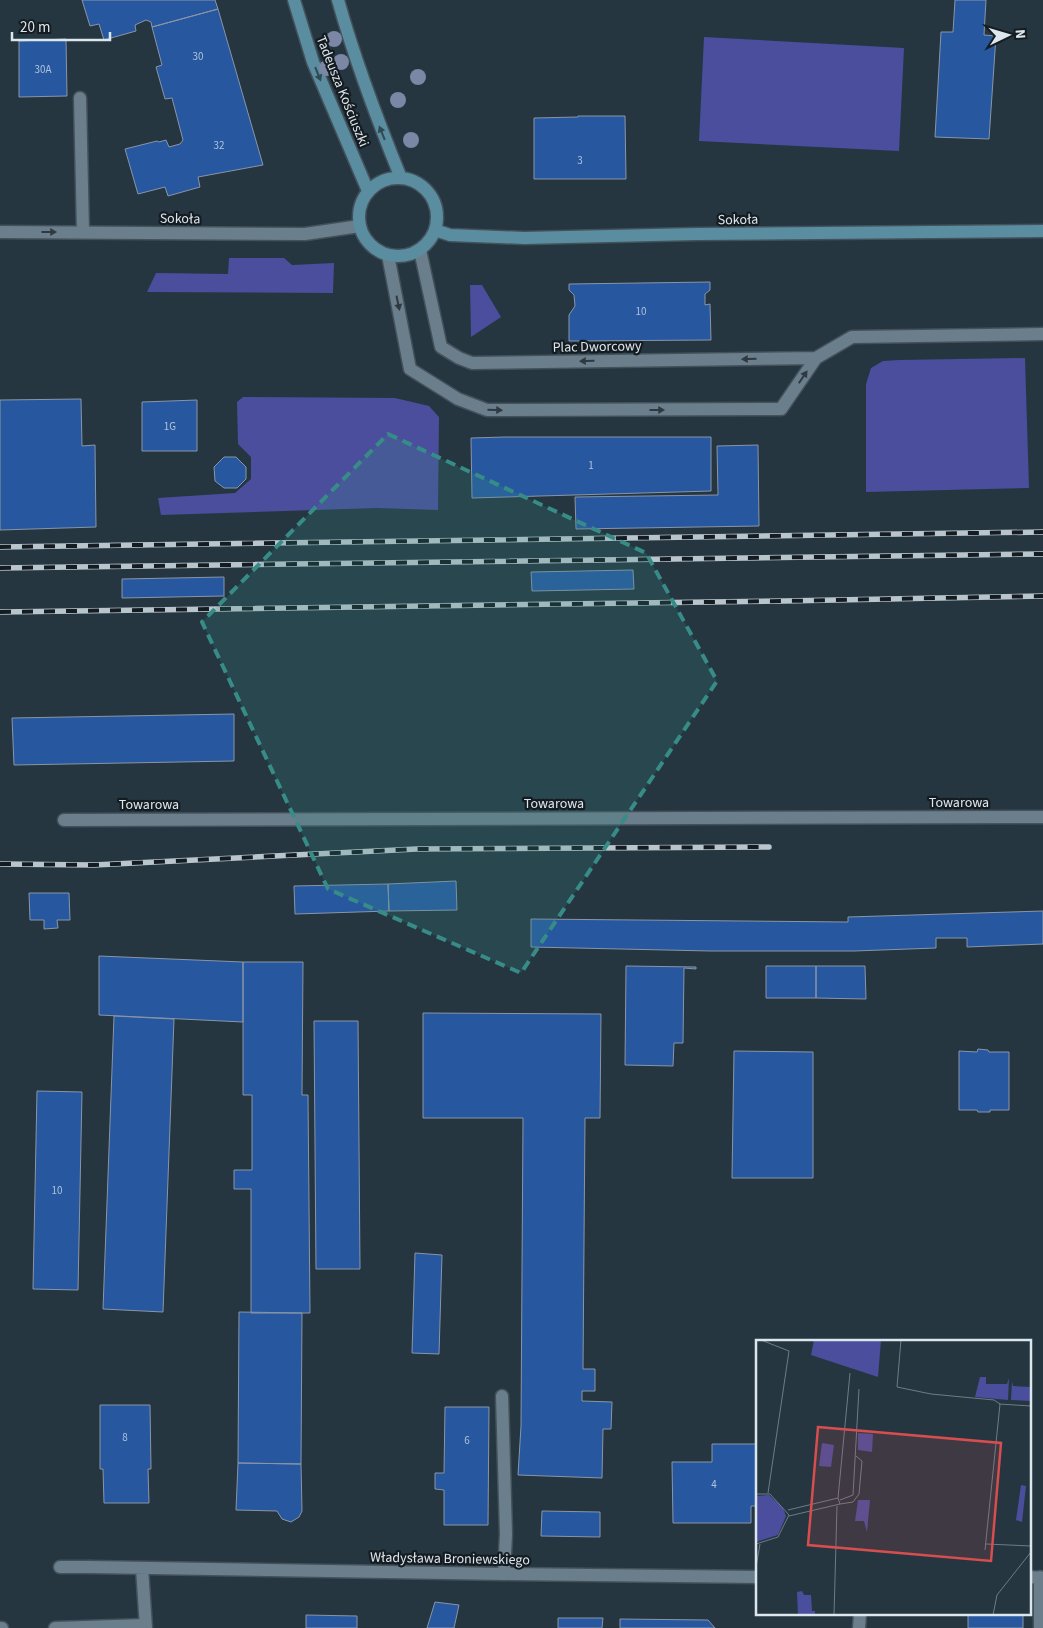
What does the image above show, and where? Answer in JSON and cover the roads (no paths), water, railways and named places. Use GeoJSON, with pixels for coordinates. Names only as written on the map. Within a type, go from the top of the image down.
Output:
{"type":"FeatureCollection","features":[{"type":"Feature","properties":{"kind":"street","name":"Tadeusza Kościuszki"},"geometry":{"type":"LineString","coordinates":[[294,0],[313,62],[368,192]]}},
{"type":"Feature","properties":{"kind":"street","name":"Tadeusza Kościuszki"},"geometry":{"type":"LineString","coordinates":[[338,0],[354,56],[401,178]]}},
{"type":"Feature","properties":{"kind":"street"},"geometry":{"type":"LineString","coordinates":[[80,98],[83,232]]}},
{"type":"Feature","properties":{"kind":"street"},"geometry":{"type":"LineString","coordinates":[[401,178],[422,186],[436,206],[437,218],[435,230],[429,241],[420,250],[410,255],[399,257],[378,251],[370,245],[363,236],[359,214],[361,202],[377,184],[389,179],[401,178]]}},
{"type":"Feature","properties":{"kind":"street","name":"Sokoła"},"geometry":{"type":"LineString","coordinates":[[0,232],[304,234],[360,226]]}},
{"type":"Feature","properties":{"kind":"street","name":"Sokoła"},"geometry":{"type":"LineString","coordinates":[[435,230],[450,235],[524,238],[1043,231]]}},
{"type":"Feature","properties":{"kind":"street","name":"Plac Dworcowy"},"geometry":{"type":"LineString","coordinates":[[420,250],[442,347],[459,358],[472,363],[816,358],[852,337],[1043,334]]}},
{"type":"Feature","properties":{"kind":"street"},"geometry":{"type":"LineString","coordinates":[[388,255],[410,369],[458,399],[487,410],[781,409],[816,358]]}},
{"type":"Feature","properties":{"kind":"street","name":"Towarowa"},"geometry":{"type":"LineString","coordinates":[[64,820],[1043,817]]}},
{"type":"Feature","properties":{"kind":"street"},"geometry":{"type":"LineString","coordinates":[[502,1396],[506,1534],[504,1574]]}},
{"type":"Feature","properties":{"kind":"street","name":"Władysława Broniewskiego"},"geometry":{"type":"LineString","coordinates":[[60,1567],[756,1576]]}},
{"type":"Feature","properties":{"kind":"street"},"geometry":{"type":"LineString","coordinates":[[55,1628],[146,1627],[142,1568]]}},
{"type":"Feature","properties":{"kind":"street"},"geometry":{"type":"LineString","coordinates":[[1037,1577],[1040,1628]]}},
{"type":"Feature","properties":{"kind":"railway"},"geometry":{"type":"LineString","coordinates":[[0,547],[1043,532]]}},
{"type":"Feature","properties":{"kind":"railway"},"geometry":{"type":"LineString","coordinates":[[0,568],[1043,554]]}},
{"type":"Feature","properties":{"kind":"railway"},"geometry":{"type":"LineString","coordinates":[[0,612],[1043,596]]}},
{"type":"Feature","properties":{"kind":"railway"},"geometry":{"type":"LineString","coordinates":[[0,864],[94,865],[417,849],[769,847]]}}]}
